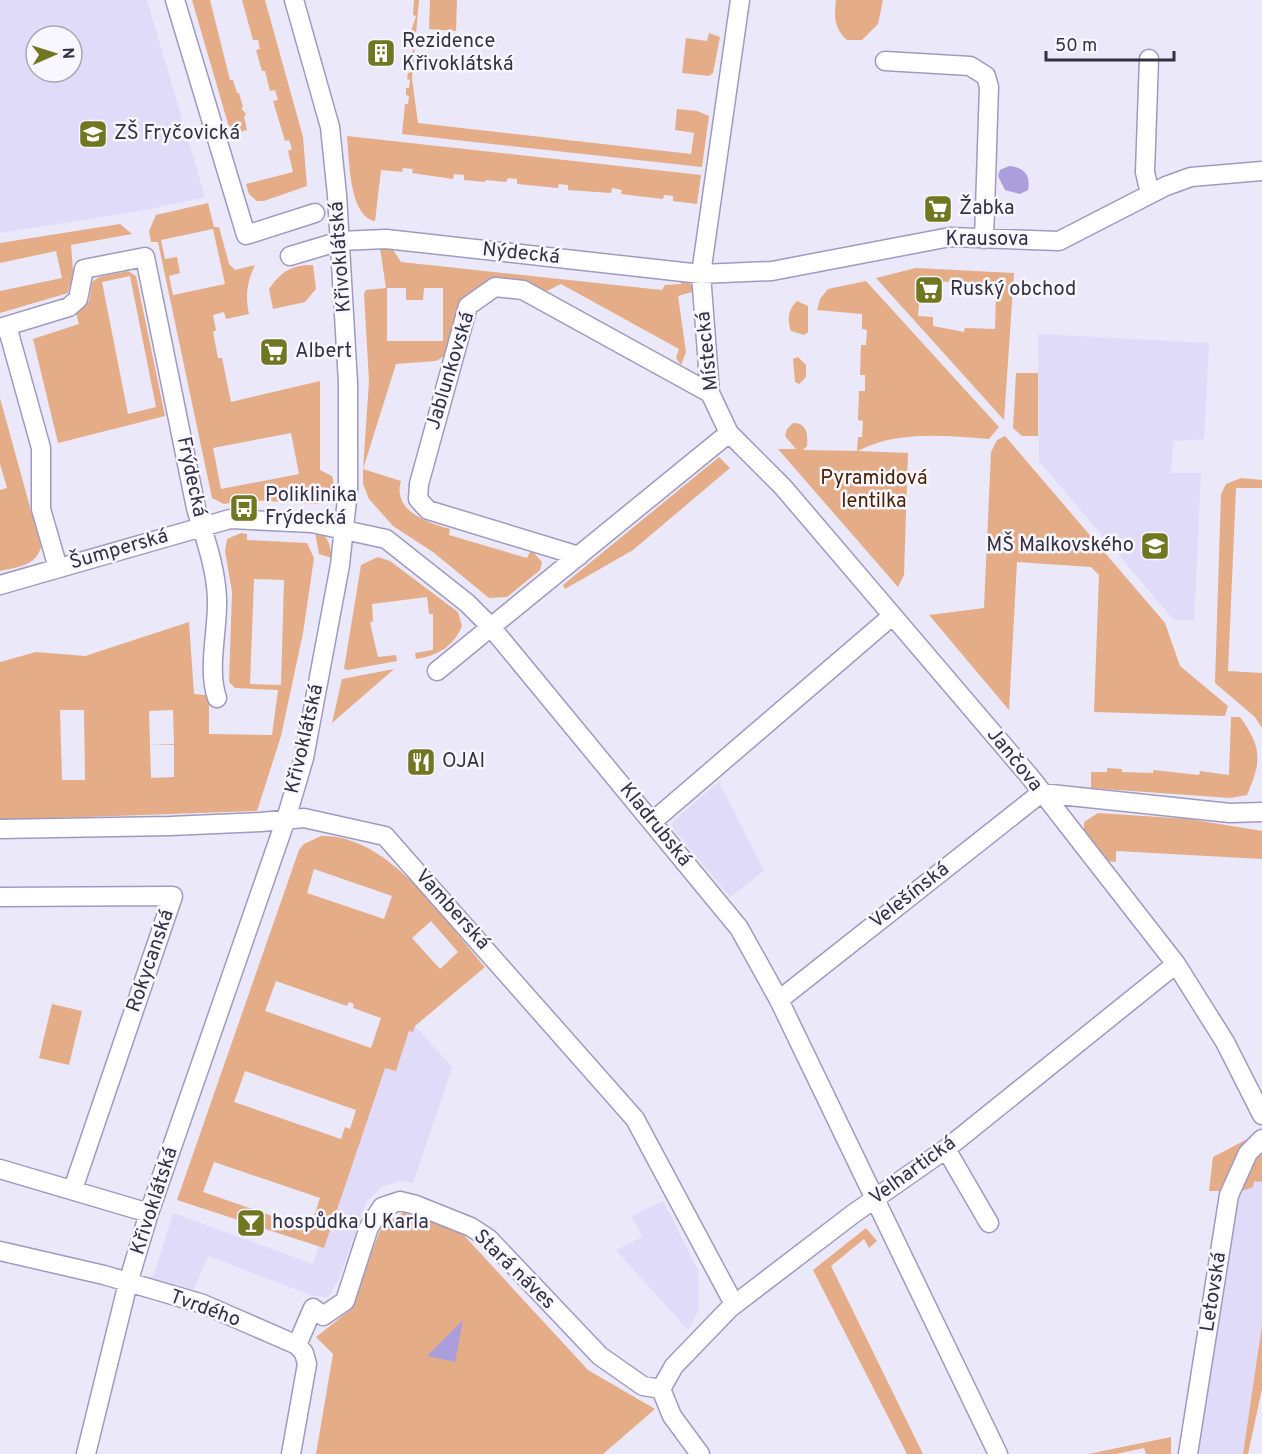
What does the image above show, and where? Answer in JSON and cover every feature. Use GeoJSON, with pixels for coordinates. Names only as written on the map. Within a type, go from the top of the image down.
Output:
{"type":"FeatureCollection","features":[{"type":"Feature","properties":{"kind":"street"},"geometry":{"type":"LineString","coordinates":[[175,0],[246,235],[315,213]]}},
{"type":"Feature","properties":{"kind":"street","name":"Křivoklátská"},"geometry":{"type":"LineString","coordinates":[[86,1454],[128,1283],[149,1213],[295,818],[345,528],[348,383],[340,241],[330,127],[294,0]]}},
{"type":"Feature","properties":{"kind":"street","name":"Místecká"},"geometry":{"type":"LineString","coordinates":[[729,433],[710,393],[701,274],[740,0]]}},
{"type":"Feature","properties":{"kind":"street"},"geometry":{"type":"LineString","coordinates":[[1149,59],[1145,172],[1150,194]]}},
{"type":"Feature","properties":{"kind":"street"},"geometry":{"type":"LineString","coordinates":[[885,61],[970,66],[986,76],[989,87],[984,239]]}},
{"type":"Feature","properties":{"kind":"street","name":"Krausova"},"geometry":{"type":"LineString","coordinates":[[701,274],[772,271],[950,237],[1059,241],[1150,194],[1191,177],[1262,171]]}},
{"type":"Feature","properties":{"kind":"street","name":"Nýdecká"},"geometry":{"type":"LineString","coordinates":[[290,256],[340,241],[386,239],[701,274]]}},
{"type":"Feature","properties":{"kind":"street","name":"Frýdecká"},"geometry":{"type":"LineString","coordinates":[[4,327],[69,307],[78,299],[84,269],[145,257],[202,526],[209,545],[217,599],[214,663],[217,698]]}},
{"type":"Feature","properties":{"kind":"street","name":"Jablunkovská"},"geometry":{"type":"LineString","coordinates":[[579,556],[428,510],[418,499],[419,484],[468,306],[495,287],[523,290],[710,393]]}},
{"type":"Feature","properties":{"kind":"street"},"geometry":{"type":"LineString","coordinates":[[4,327],[41,448],[41,509],[58,568]]}},
{"type":"Feature","properties":{"kind":"street"},"geometry":{"type":"LineString","coordinates":[[437,671],[729,433]]}},
{"type":"Feature","properties":{"kind":"street","name":"Jančova"},"geometry":{"type":"LineString","coordinates":[[729,433],[783,487],[1031,778],[1176,964],[1225,1042],[1262,1114]]}},
{"type":"Feature","properties":{"kind":"street","name":"Šumperská"},"geometry":{"type":"LineString","coordinates":[[0,585],[230,519],[312,523],[345,528]]}},
{"type":"Feature","properties":{"kind":"street","name":"Kladrubská"},"geometry":{"type":"LineString","coordinates":[[345,528],[386,539],[467,603],[491,627],[739,928],[779,1000],[875,1199]]}},
{"type":"Feature","properties":{"kind":"street"},"geometry":{"type":"LineString","coordinates":[[652,822],[892,616]]}},
{"type":"Feature","properties":{"kind":"street"},"geometry":{"type":"LineString","coordinates":[[1041,793],[1230,813],[1262,812]]}},
{"type":"Feature","properties":{"kind":"street","name":"Velešínská"},"geometry":{"type":"LineString","coordinates":[[779,1000],[1041,793]]}},
{"type":"Feature","properties":{"kind":"street","name":"Vamberská"},"geometry":{"type":"LineString","coordinates":[[0,829],[170,826],[295,818],[385,836],[492,954],[635,1119],[734,1305]]}},
{"type":"Feature","properties":{"kind":"street","name":"Rokycanská"},"geometry":{"type":"LineString","coordinates":[[0,897],[173,896],[72,1189]]}},
{"type":"Feature","properties":{"kind":"street","name":"Velhartická"},"geometry":{"type":"LineString","coordinates":[[661,1389],[674,1366],[734,1305],[875,1199],[946,1149],[1176,964]]}},
{"type":"Feature","properties":{"kind":"street","name":"Letovská"},"geometry":{"type":"LineString","coordinates":[[1188,1454],[1229,1195],[1248,1153],[1262,1139]]}},
{"type":"Feature","properties":{"kind":"street"},"geometry":{"type":"LineString","coordinates":[[946,1149],[989,1223]]}},
{"type":"Feature","properties":{"kind":"street"},"geometry":{"type":"LineString","coordinates":[[0,1169],[149,1213]]}},
{"type":"Feature","properties":{"kind":"street"},"geometry":{"type":"LineString","coordinates":[[875,1199],[999,1454]]}},
{"type":"Feature","properties":{"kind":"street","name":"Stará náves"},"geometry":{"type":"LineString","coordinates":[[297,1345],[313,1308],[323,1316],[345,1301],[369,1227],[382,1207],[400,1201],[471,1227],[489,1239],[600,1356],[643,1386],[661,1389]]}},
{"type":"Feature","properties":{"kind":"street","name":"Tvrdého"},"geometry":{"type":"LineString","coordinates":[[0,1251],[104,1275],[202,1304],[297,1345]]}},
{"type":"Feature","properties":{"kind":"street"},"geometry":{"type":"LineString","coordinates":[[291,1454],[307,1364],[304,1353],[297,1345]]}},
{"type":"Feature","properties":{"kind":"street"},"geometry":{"type":"LineString","coordinates":[[661,1389],[672,1416],[700,1454]]}},
{"type":"Feature","properties":{"kind":"shaded area","name":"ZŠ Fryčovická"},"geometry":{"type":"Polygon","coordinates":[[[0,0],[147,0],[205,197],[145,210],[0,233],[0,0]]]}},
{"type":"Feature","properties":{"kind":"shaded area"},"geometry":{"type":"Polygon","coordinates":[[[1009,166],[1019,168],[1025,173],[1028,190],[1020,194],[1005,190],[998,176],[1000,170],[1009,166]]]}},
{"type":"Feature","properties":{"kind":"shaded area","name":"MŠ Malkovského"},"geometry":{"type":"Polygon","coordinates":[[[1038,334],[1209,343],[1204,439],[1173,441],[1171,473],[1201,473],[1194,621],[1173,619],[1039,461],[1038,334]]]}},
{"type":"Feature","properties":{"kind":"shaded area"},"geometry":{"type":"Polygon","coordinates":[[[719,782],[764,871],[730,897],[672,827],[673,821],[719,782]]]}},
{"type":"Feature","properties":{"kind":"shaded area"},"geometry":{"type":"Polygon","coordinates":[[[415,1026],[452,1067],[413,1183],[399,1181],[383,1186],[367,1201],[339,1278],[328,1298],[311,1295],[208,1256],[192,1294],[148,1282],[155,1272],[173,1213],[313,1264],[380,1067],[398,1031],[415,1026]]]}},
{"type":"Feature","properties":{"kind":"shaded area"},"geometry":{"type":"Polygon","coordinates":[[[1262,1148],[1262,1325],[1243,1454],[1198,1454],[1240,1188],[1262,1148]]]}},
{"type":"Feature","properties":{"kind":"shaded area"},"geometry":{"type":"Polygon","coordinates":[[[663,1201],[698,1270],[699,1310],[688,1330],[616,1250],[642,1237],[632,1216],[663,1201]]]}},
{"type":"Feature","properties":{"kind":"shaded area"},"geometry":{"type":"Polygon","coordinates":[[[463,1320],[455,1362],[427,1356],[463,1320]]]}},
{"type":"Feature","properties":{"kind":"green space"},"geometry":{"type":"Polygon","coordinates":[[[192,0],[210,0],[230,80],[233,80],[243,107],[241,108],[246,114],[244,117],[247,130],[231,134],[192,0]]]}},
{"type":"Feature","properties":{"kind":"green space"},"geometry":{"type":"Polygon","coordinates":[[[242,0],[265,0],[303,137],[307,186],[264,201],[257,201],[249,194],[246,184],[293,172],[288,151],[292,149],[289,140],[285,141],[273,101],[278,100],[275,90],[270,91],[265,71],[262,71],[256,50],[260,49],[258,40],[253,40],[242,0]]]}},
{"type":"Feature","properties":{"kind":"green space"},"geometry":{"type":"Polygon","coordinates":[[[414,0],[419,0],[412,79],[418,123],[691,154],[694,133],[675,130],[677,109],[697,111],[709,116],[702,167],[402,134],[405,104],[408,104],[409,96],[406,95],[406,88],[409,88],[410,80],[407,79],[408,73],[411,72],[409,55],[412,55],[413,48],[410,47],[411,39],[414,39],[415,32],[411,31],[416,16],[413,15],[414,0]]]}},
{"type":"Feature","properties":{"kind":"green space"},"geometry":{"type":"Polygon","coordinates":[[[430,0],[457,0],[456,31],[429,29],[430,0]]]}},
{"type":"Feature","properties":{"kind":"green space"},"geometry":{"type":"Polygon","coordinates":[[[836,0],[883,0],[878,24],[862,40],[847,40],[836,22],[836,0]]]}},
{"type":"Feature","properties":{"kind":"green space"},"geometry":{"type":"Polygon","coordinates":[[[709,33],[720,37],[713,73],[709,76],[682,73],[686,38],[707,41],[709,33]]]}},
{"type":"Feature","properties":{"kind":"green space"},"geometry":{"type":"Polygon","coordinates":[[[347,136],[701,175],[697,204],[673,201],[673,196],[664,195],[663,199],[621,194],[622,190],[612,188],[611,193],[568,190],[568,185],[559,184],[558,188],[517,184],[517,179],[508,178],[506,182],[464,180],[464,175],[454,174],[453,179],[412,173],[413,169],[403,168],[402,172],[381,170],[375,221],[366,217],[355,198],[347,136]]]}},
{"type":"Feature","properties":{"kind":"green space"},"geometry":{"type":"Polygon","coordinates":[[[208,203],[214,227],[219,227],[229,264],[235,270],[255,265],[248,289],[249,314],[226,319],[224,312],[213,315],[216,330],[213,332],[218,358],[222,358],[231,402],[320,381],[320,470],[332,476],[333,481],[331,493],[322,502],[318,504],[249,500],[224,504],[212,498],[158,242],[151,242],[149,231],[156,215],[208,203]],[[213,229],[161,240],[165,259],[177,257],[180,273],[169,276],[173,295],[225,284],[213,229]],[[291,433],[213,448],[221,489],[299,474],[291,433]]]}},
{"type":"Feature","properties":{"kind":"green space"},"geometry":{"type":"Polygon","coordinates":[[[120,224],[132,234],[71,245],[74,284],[70,285],[68,293],[0,313],[0,291],[62,278],[56,251],[0,263],[0,243],[120,224]]]}},
{"type":"Feature","properties":{"kind":"green space"},"geometry":{"type":"Polygon","coordinates":[[[380,248],[393,250],[401,262],[662,290],[665,285],[681,284],[681,277],[688,281],[695,291],[678,296],[686,352],[681,365],[676,358],[679,349],[561,284],[547,291],[533,285],[493,283],[443,357],[436,361],[396,364],[363,469],[369,381],[364,294],[366,290],[386,288],[380,248]],[[387,288],[387,341],[443,341],[443,288],[424,288],[423,300],[406,300],[406,288],[387,288]]]}},
{"type":"Feature","properties":{"kind":"green space"},"geometry":{"type":"Polygon","coordinates":[[[313,265],[316,289],[305,302],[273,309],[269,289],[278,278],[293,268],[313,265]]]}},
{"type":"Feature","properties":{"kind":"green space"},"geometry":{"type":"Polygon","coordinates":[[[916,268],[1014,273],[1004,420],[876,278],[916,268]],[[921,280],[918,316],[933,317],[933,326],[964,332],[965,328],[995,329],[996,294],[981,293],[981,284],[921,280]]]}},
{"type":"Feature","properties":{"kind":"green space"},"geometry":{"type":"Polygon","coordinates":[[[128,271],[136,276],[165,416],[58,443],[33,339],[79,324],[76,313],[89,301],[92,282],[99,277],[128,271]],[[130,276],[102,282],[128,414],[156,407],[130,276]]]}},
{"type":"Feature","properties":{"kind":"green space","name":"Pyramidová lentilka"},"geometry":{"type":"Polygon","coordinates":[[[866,281],[999,427],[989,439],[906,437],[874,444],[858,451],[908,453],[904,575],[898,587],[778,449],[796,449],[785,436],[787,429],[793,423],[798,423],[806,430],[807,446],[803,450],[857,451],[858,437],[862,437],[863,421],[858,420],[859,391],[865,391],[865,375],[860,375],[861,345],[866,345],[867,330],[862,329],[862,314],[817,310],[820,299],[828,289],[866,281]]]}},
{"type":"Feature","properties":{"kind":"green space"},"geometry":{"type":"Polygon","coordinates":[[[797,301],[808,306],[808,332],[804,335],[791,331],[790,327],[790,311],[797,301]]]}},
{"type":"Feature","properties":{"kind":"green space"},"geometry":{"type":"Polygon","coordinates":[[[798,357],[806,365],[806,377],[799,384],[795,382],[793,359],[798,357]]]}},
{"type":"Feature","properties":{"kind":"green space"},"geometry":{"type":"Polygon","coordinates":[[[1016,373],[1038,373],[1038,436],[1022,436],[1013,428],[1016,373]]]}},
{"type":"Feature","properties":{"kind":"green space"},"geometry":{"type":"Polygon","coordinates":[[[0,398],[41,547],[30,562],[0,571],[0,490],[7,488],[0,464],[0,398]]]}},
{"type":"Feature","properties":{"kind":"green space"},"geometry":{"type":"Polygon","coordinates":[[[1005,436],[1165,623],[1180,666],[1228,706],[1225,716],[1094,712],[1099,575],[1091,567],[1017,562],[1009,710],[929,615],[984,608],[991,452],[997,440],[1005,436]]]}},
{"type":"Feature","properties":{"kind":"green space"},"geometry":{"type":"Polygon","coordinates":[[[719,457],[730,468],[633,550],[565,589],[563,585],[719,457]]]}},
{"type":"Feature","properties":{"kind":"green space"},"geometry":{"type":"Polygon","coordinates":[[[363,469],[401,481],[402,500],[414,514],[450,529],[449,535],[527,558],[531,550],[542,562],[540,570],[507,597],[489,598],[433,552],[393,526],[369,499],[363,484],[363,469]]]}},
{"type":"Feature","properties":{"kind":"green space"},"geometry":{"type":"Polygon","coordinates":[[[1241,478],[1262,480],[1262,488],[1236,488],[1228,671],[1262,673],[1262,728],[1255,717],[1215,683],[1221,494],[1226,484],[1241,478]]]}},
{"type":"Feature","properties":{"kind":"green space"},"geometry":{"type":"Polygon","coordinates":[[[315,532],[326,538],[332,558],[319,554],[315,532]]]}},
{"type":"Feature","properties":{"kind":"green space"},"geometry":{"type":"Polygon","coordinates":[[[241,533],[247,534],[247,540],[307,543],[314,558],[303,633],[281,736],[257,811],[0,820],[0,662],[36,652],[85,656],[189,622],[194,694],[205,695],[209,700],[209,734],[272,735],[278,690],[235,688],[229,682],[232,592],[225,551],[227,539],[241,533]],[[254,579],[250,684],[281,685],[284,580],[254,579]],[[60,710],[62,780],[85,780],[84,710],[60,710]],[[173,710],[149,711],[150,745],[174,744],[173,710]],[[150,745],[151,778],[174,777],[174,745],[150,745]]]}},
{"type":"Feature","properties":{"kind":"green space"},"geometry":{"type":"Polygon","coordinates":[[[378,557],[390,561],[458,612],[462,626],[459,633],[444,649],[416,659],[415,653],[433,650],[433,614],[429,614],[427,597],[372,604],[373,621],[370,623],[378,657],[396,655],[397,661],[344,669],[361,565],[378,557]]]}},
{"type":"Feature","properties":{"kind":"green space"},"geometry":{"type":"Polygon","coordinates":[[[394,669],[332,723],[342,679],[394,669]]]}},
{"type":"Feature","properties":{"kind":"green space"},"geometry":{"type":"Polygon","coordinates":[[[1231,717],[1240,717],[1256,746],[1257,763],[1247,795],[1230,798],[1091,788],[1091,772],[1107,772],[1107,768],[1122,769],[1122,772],[1153,773],[1153,770],[1199,775],[1200,771],[1229,775],[1231,717]]]}},
{"type":"Feature","properties":{"kind":"green space"},"geometry":{"type":"Polygon","coordinates":[[[1098,813],[1189,819],[1262,831],[1262,859],[1116,851],[1116,862],[1107,861],[1084,839],[1084,822],[1098,813]]]}},
{"type":"Feature","properties":{"kind":"green space"},"geometry":{"type":"Polygon","coordinates":[[[321,836],[346,839],[369,849],[392,864],[433,904],[485,967],[415,1026],[413,1032],[409,1031],[396,1071],[385,1068],[324,1248],[177,1200],[299,850],[304,844],[321,836]],[[314,869],[307,893],[384,919],[392,896],[314,869]],[[431,921],[412,938],[440,969],[458,952],[431,921]],[[276,981],[265,1011],[371,1048],[381,1018],[353,1008],[354,1004],[349,1002],[347,1006],[276,981]],[[245,1071],[234,1102],[341,1139],[345,1127],[350,1129],[356,1110],[245,1071]],[[214,1162],[203,1192],[310,1229],[320,1198],[214,1162]]]}},
{"type":"Feature","properties":{"kind":"green space"},"geometry":{"type":"Polygon","coordinates":[[[52,1004],[82,1011],[69,1065],[39,1058],[52,1004]]]}},
{"type":"Feature","properties":{"kind":"green space"},"geometry":{"type":"Polygon","coordinates":[[[1261,1132],[1225,1191],[1209,1191],[1213,1157],[1261,1132]]]}},
{"type":"Feature","properties":{"kind":"green space"},"geometry":{"type":"Polygon","coordinates":[[[1262,1148],[1262,1182],[1254,1181],[1253,1187],[1239,1192],[1253,1160],[1262,1148]]]}},
{"type":"Feature","properties":{"kind":"green space"},"geometry":{"type":"Polygon","coordinates":[[[404,1212],[460,1231],[588,1370],[655,1409],[603,1454],[316,1454],[333,1354],[316,1337],[349,1311],[382,1225],[404,1212]]]}},
{"type":"Feature","properties":{"kind":"green space"},"geometry":{"type":"Polygon","coordinates":[[[866,1228],[877,1241],[869,1248],[864,1239],[831,1266],[923,1454],[907,1454],[813,1270],[866,1228]]]}},
{"type":"Feature","properties":{"kind":"green space"},"geometry":{"type":"Polygon","coordinates":[[[1262,1325],[1262,1389],[1248,1454],[1243,1454],[1262,1325]]]}},
{"type":"Feature","properties":{"kind":"green space"},"geometry":{"type":"Polygon","coordinates":[[[1171,1437],[1171,1454],[1146,1454],[1144,1448],[1116,1454],[1088,1454],[1171,1437]]]}},
{"type":"Feature","properties":{"kind":"place","name":"Rezidence Křivoklátská"},"geometry":{"type":"Point","coordinates":[381,53]}},
{"type":"Feature","properties":{"kind":"place","name":"ZŠ Fryčovická"},"geometry":{"type":"Point","coordinates":[93,134]}},
{"type":"Feature","properties":{"kind":"place","name":"Žabka"},"geometry":{"type":"Point","coordinates":[938,209]}},
{"type":"Feature","properties":{"kind":"place","name":"Ruský obchod"},"geometry":{"type":"Point","coordinates":[929,290]}},
{"type":"Feature","properties":{"kind":"place","name":"Albert"},"geometry":{"type":"Point","coordinates":[274,352]}},
{"type":"Feature","properties":{"kind":"place","name":"Poliklinika Frýdecká"},"geometry":{"type":"Point","coordinates":[244,508]}},
{"type":"Feature","properties":{"kind":"place","name":"MŠ Malkovského"},"geometry":{"type":"Point","coordinates":[1155,546]}},
{"type":"Feature","properties":{"kind":"place","name":"OJAI"},"geometry":{"type":"Point","coordinates":[421,762]}},
{"type":"Feature","properties":{"kind":"place","name":"hospůdka U Karla"},"geometry":{"type":"Point","coordinates":[251,1223]}}]}
